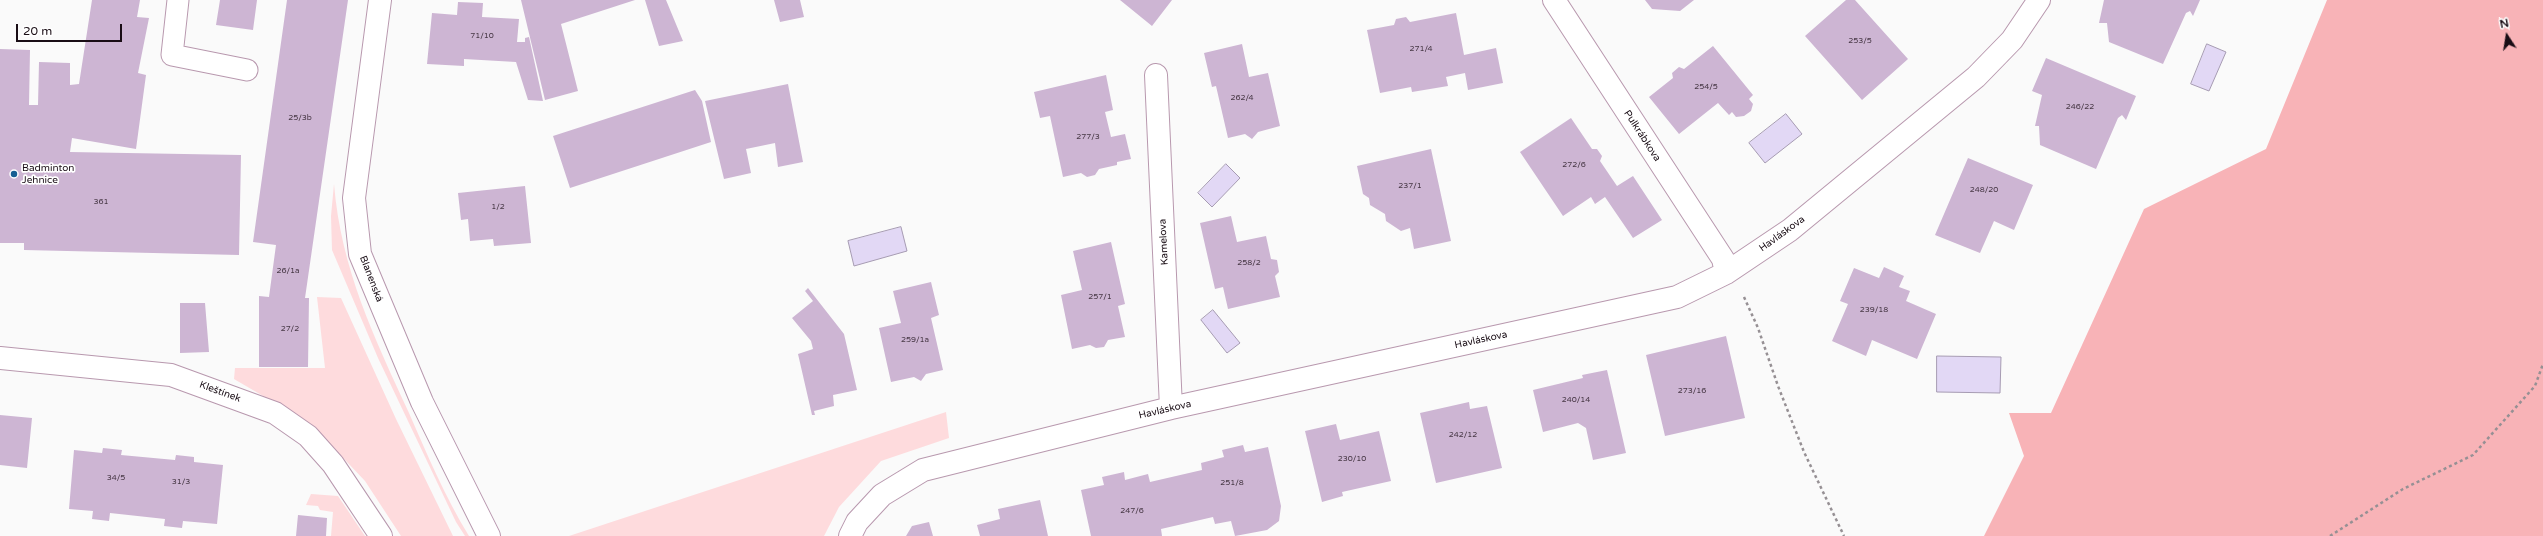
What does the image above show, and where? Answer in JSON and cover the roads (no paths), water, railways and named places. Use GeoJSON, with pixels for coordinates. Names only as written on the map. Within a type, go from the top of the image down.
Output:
{"type":"FeatureCollection","features":[{"type":"Feature","properties":{"kind":"street","name":"Blanenská"},"geometry":{"type":"LineString","coordinates":[[380,0],[354,198],[360,254],[422,402],[489,536]]}},
{"type":"Feature","properties":{"kind":"street","name":"Pulkrábkova"},"geometry":{"type":"LineString","coordinates":[[1554,0],[1723,259],[1726,273]]}},
{"type":"Feature","properties":{"kind":"street","name":"Havláskova"},"geometry":{"type":"LineString","coordinates":[[850,536],[857,522],[882,495],[923,470],[1171,408],[1678,297],[1726,273],[1790,230],[1976,77],[2012,40],[2039,0]]}},
{"type":"Feature","properties":{"kind":"street","name":"Kamelova"},"geometry":{"type":"LineString","coordinates":[[1156,75],[1171,408]]}},
{"type":"Feature","properties":{"kind":"street","name":"Kleštínek"},"geometry":{"type":"LineString","coordinates":[[0,358],[171,375],[275,413],[308,436],[333,464],[381,536]]}},
{"type":"Feature","properties":{"kind":"lane"},"geometry":{"type":"LineString","coordinates":[[178,0],[172,55],[247,70]]}},
{"type":"Feature","properties":{"kind":"place","name":"Badminton Jehnice"},"geometry":{"type":"Point","coordinates":[14,174]}}]}
